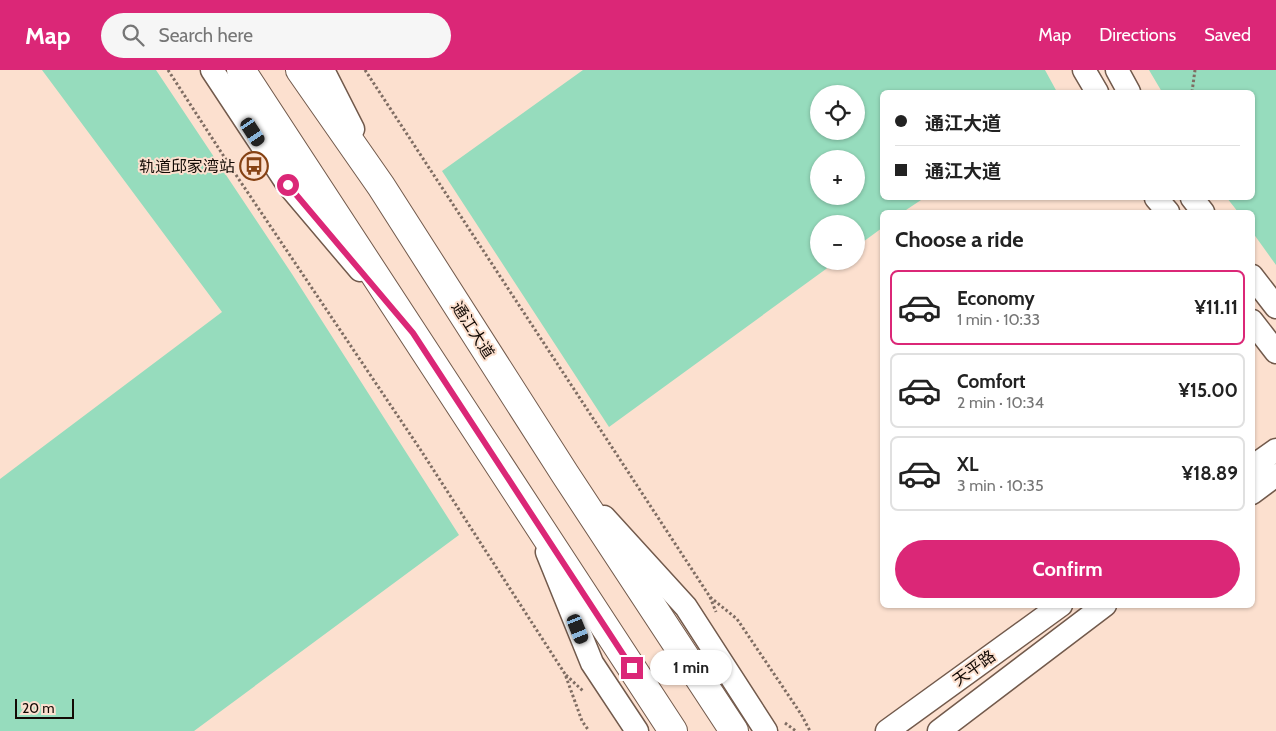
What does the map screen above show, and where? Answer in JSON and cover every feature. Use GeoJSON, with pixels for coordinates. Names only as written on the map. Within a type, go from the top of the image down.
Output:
{"type":"FeatureCollection","features":[{"type":"Feature","properties":{"kind":"main road"},"geometry":{"type":"LineString","coordinates":[[241,70],[673,731]]}},
{"type":"Feature","properties":{"kind":"main road","name":"通江大道"},"geometry":{"type":"LineString","coordinates":[[300,70],[381,186],[565,474],[734,731]]}},
{"type":"Feature","properties":{"kind":"street"},"geometry":{"type":"LineString","coordinates":[[212,70],[288,185],[413,333]]}},
{"type":"Feature","properties":{"kind":"street","name":"通江大道"},"geometry":{"type":"LineString","coordinates":[[323,70],[381,186]]}},
{"type":"Feature","properties":{"kind":"street"},"geometry":{"type":"LineString","coordinates":[[1084,70],[1096,90]]}},
{"type":"Feature","properties":{"kind":"street"},"geometry":{"type":"LineString","coordinates":[[1117,70],[1128,90]]}},
{"type":"Feature","properties":{"kind":"street"},"geometry":{"type":"LineString","coordinates":[[1158,200],[1166,210]]}},
{"type":"Feature","properties":{"kind":"street"},"geometry":{"type":"LineString","coordinates":[[1194,200],[1201,210]]}},
{"type":"Feature","properties":{"kind":"street"},"geometry":{"type":"LineString","coordinates":[[1255,280],[1276,307]]}},
{"type":"Feature","properties":{"kind":"street"},"geometry":{"type":"LineString","coordinates":[[1255,325],[1276,352]]}},
{"type":"Feature","properties":{"kind":"street"},"geometry":{"type":"LineString","coordinates":[[1255,465],[1276,450]]}},
{"type":"Feature","properties":{"kind":"street","name":"通江大道"},"geometry":{"type":"LineString","coordinates":[[565,474],[686,607],[775,727]]}},
{"type":"Feature","properties":{"kind":"street"},"geometry":{"type":"LineString","coordinates":[[1255,491],[1276,475]]}},
{"type":"Feature","properties":{"kind":"street"},"geometry":{"type":"LineString","coordinates":[[529,509],[592,663],[637,731]]}},
{"type":"Feature","properties":{"kind":"street","name":"天平路"},"geometry":{"type":"LineString","coordinates":[[887,731],[1057,608]]}},
{"type":"Feature","properties":{"kind":"street","name":"天平路"},"geometry":{"type":"LineString","coordinates":[[939,731],[1101,608]]}},
{"type":"Feature","properties":{"kind":"path"},"geometry":{"type":"LineString","coordinates":[[168,70],[420,449],[565,674],[582,721],[589,731]]}},
{"type":"Feature","properties":{"kind":"path"},"geometry":{"type":"LineString","coordinates":[[365,70],[710,596],[719,619]]}},
{"type":"Feature","properties":{"kind":"path"},"geometry":{"type":"LineString","coordinates":[[1192,90],[1195,70]]}},
{"type":"Feature","properties":{"kind":"path"},"geometry":{"type":"LineString","coordinates":[[710,596],[737,619],[801,714],[810,731]]}},
{"type":"Feature","properties":{"kind":"path"},"geometry":{"type":"LineString","coordinates":[[565,674],[584,691]]}},
{"type":"Feature","properties":{"kind":"path"},"geometry":{"type":"LineString","coordinates":[[775,727],[796,731]]}},
{"type":"Feature","properties":{"kind":"green space"},"geometry":{"type":"Polygon","coordinates":[[[42,70],[156,70],[292,274],[459,535],[194,731],[0,731],[0,479],[222,312],[42,70]]]}},
{"type":"Feature","properties":{"kind":"green space"},"geometry":{"type":"Polygon","coordinates":[[[583,70],[1045,70],[1056,90],[880,90],[880,200],[921,200],[906,210],[880,210],[880,229],[865,240],[865,215],[810,215],[810,270],[825,270],[609,427],[442,171],[583,70]]]}},
{"type":"Feature","properties":{"kind":"green space"},"geometry":{"type":"Polygon","coordinates":[[[1149,70],[1276,70],[1276,265],[1255,236],[1255,210],[1236,210],[1229,200],[1255,200],[1255,90],[1161,90],[1149,70]]]}},
{"type":"Feature","properties":{"kind":"place","name":"轨道邱家湾站"},"geometry":{"type":"Point","coordinates":[254,166]}},
{"type":"Feature","properties":{"kind":"route"},"geometry":{"type":"LineString","coordinates":[[288,185],[413,333],[632,668]]}}]}
